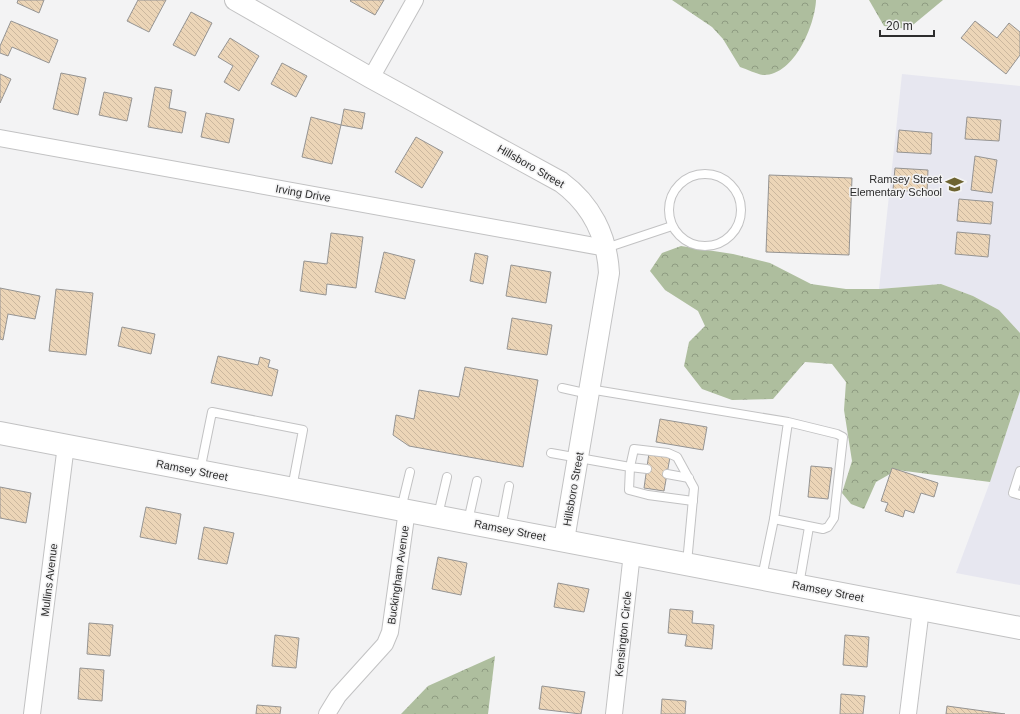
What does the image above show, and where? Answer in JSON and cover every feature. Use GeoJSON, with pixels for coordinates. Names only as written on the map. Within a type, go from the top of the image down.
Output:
{"type":"FeatureCollection","features":[{"type":"Feature","properties":{"kind":"main road","name":"Ramsey Street"},"geometry":{"type":"LineString","coordinates":[[0,433],[1020,628]]}},
{"type":"Feature","properties":{"kind":"street","name":"Hillsboro Street"},"geometry":{"type":"LineString","coordinates":[[235,0],[371,78],[561,182],[571,189],[588,207],[600,229],[606,248],[609,273],[564,540]]}},
{"type":"Feature","properties":{"kind":"street"},"geometry":{"type":"LineString","coordinates":[[371,78],[415,0]]}},
{"type":"Feature","properties":{"kind":"street","name":"Irving Drive"},"geometry":{"type":"LineString","coordinates":[[0,138],[606,248]]}},
{"type":"Feature","properties":{"kind":"street","name":"Mullins Avenue"},"geometry":{"type":"LineString","coordinates":[[32,714],[66,445]]}},
{"type":"Feature","properties":{"kind":"street","name":"Buckingham Avenue"},"geometry":{"type":"LineString","coordinates":[[327,714],[338,696],[385,644],[390,632],[404,510]]}},
{"type":"Feature","properties":{"kind":"street","name":"Kensington Circle"},"geometry":{"type":"LineString","coordinates":[[614,714],[632,554]]}},
{"type":"Feature","properties":{"kind":"street"},"geometry":{"type":"LineString","coordinates":[[908,714],[921,609]]}},
{"type":"Feature","properties":{"kind":"lane"},"geometry":{"type":"LineString","coordinates":[[702,174],[725,180],[733,188],[739,198],[741,210],[736,227],[725,241],[714,245],[701,246],[690,243],[680,236],[672,226],[669,215],[670,203],[674,192],[681,183],[691,177],[702,174]]}},
{"type":"Feature","properties":{"kind":"lane"},"geometry":{"type":"LineString","coordinates":[[606,248],[672,226]]}},
{"type":"Feature","properties":{"kind":"lane"},"geometry":{"type":"LineString","coordinates":[[562,388],[788,422],[844,437],[834,518],[828,527],[823,530],[774,519]]}},
{"type":"Feature","properties":{"kind":"lane"},"geometry":{"type":"LineString","coordinates":[[200,472],[212,412],[303,430],[292,489]]}},
{"type":"Feature","properties":{"kind":"lane"},"geometry":{"type":"LineString","coordinates":[[762,578],[774,519],[788,422]]}},
{"type":"Feature","properties":{"kind":"lane"},"geometry":{"type":"LineString","coordinates":[[687,564],[693,501],[694,488],[677,457],[668,454],[634,449],[630,467],[629,490],[648,495],[693,501]]}},
{"type":"Feature","properties":{"kind":"lane"},"geometry":{"type":"LineString","coordinates":[[551,453],[647,469]]}},
{"type":"Feature","properties":{"kind":"lane"},"geometry":{"type":"LineString","coordinates":[[1020,471],[1013,493],[1020,495]]}},
{"type":"Feature","properties":{"kind":"lane"},"geometry":{"type":"LineString","coordinates":[[404,510],[410,472]]}},
{"type":"Feature","properties":{"kind":"lane"},"geometry":{"type":"LineString","coordinates":[[667,474],[688,478]]}},
{"type":"Feature","properties":{"kind":"lane"},"geometry":{"type":"LineString","coordinates":[[438,516],[447,477]]}},
{"type":"Feature","properties":{"kind":"lane"},"geometry":{"type":"LineString","coordinates":[[468,522],[477,481]]}},
{"type":"Feature","properties":{"kind":"lane"},"geometry":{"type":"LineString","coordinates":[[501,528],[509,486]]}},
{"type":"Feature","properties":{"kind":"lane"},"geometry":{"type":"LineString","coordinates":[[798,585],[809,527]]}},
{"type":"Feature","properties":{"kind":"shaded area","name":"Ramsey Street Elementary School"},"geometry":{"type":"Polygon","coordinates":[[[902,74],[1020,86],[1020,333],[999,310],[973,296],[941,284],[879,289],[902,74]]]}},
{"type":"Feature","properties":{"kind":"shaded area"},"geometry":{"type":"Polygon","coordinates":[[[1020,391],[1020,585],[956,573],[990,482],[1020,391]]]}},
{"type":"Feature","properties":{"kind":"green space"},"geometry":{"type":"Polygon","coordinates":[[[672,0],[816,0],[812,22],[801,47],[784,67],[774,73],[763,75],[740,67],[723,39],[712,27],[672,0]]]}},
{"type":"Feature","properties":{"kind":"green space"},"geometry":{"type":"Polygon","coordinates":[[[869,0],[943,0],[908,29],[884,26],[869,0]]]}},
{"type":"Feature","properties":{"kind":"green space"},"geometry":{"type":"Polygon","coordinates":[[[681,246],[733,254],[770,263],[811,284],[846,289],[879,289],[941,284],[973,296],[999,310],[1020,333],[1020,391],[990,482],[897,470],[876,482],[864,509],[851,504],[842,493],[852,461],[844,410],[846,382],[832,364],[805,362],[773,399],[732,400],[702,389],[684,366],[689,342],[705,326],[698,311],[665,290],[650,271],[662,253],[681,246]]]}},
{"type":"Feature","properties":{"kind":"green space"},"geometry":{"type":"Polygon","coordinates":[[[495,656],[488,714],[401,714],[428,686],[495,656]]]}},
{"type":"Feature","properties":{"kind":"building"},"geometry":{"type":"Polygon","coordinates":[[[18,0],[44,0],[39,13],[17,3],[18,0]]]}},
{"type":"Feature","properties":{"kind":"building"},"geometry":{"type":"Polygon","coordinates":[[[138,0],[166,0],[149,32],[127,21],[138,0]]]}},
{"type":"Feature","properties":{"kind":"building"},"geometry":{"type":"Polygon","coordinates":[[[384,0],[375,15],[350,1],[384,0]]]}},
{"type":"Feature","properties":{"kind":"building"},"geometry":{"type":"Polygon","coordinates":[[[191,12],[212,23],[195,56],[173,45],[191,12]]]}},
{"type":"Feature","properties":{"kind":"building"},"geometry":{"type":"Polygon","coordinates":[[[11,21],[58,40],[49,63],[12,47],[8,56],[0,53],[0,46],[11,21]]]}},
{"type":"Feature","properties":{"kind":"building"},"geometry":{"type":"Polygon","coordinates":[[[975,21],[997,38],[1009,23],[1020,32],[1020,55],[1006,74],[961,38],[975,21]]]}},
{"type":"Feature","properties":{"kind":"building"},"geometry":{"type":"Polygon","coordinates":[[[230,38],[259,56],[239,91],[224,82],[233,66],[218,57],[230,38]]]}},
{"type":"Feature","properties":{"kind":"building"},"geometry":{"type":"Polygon","coordinates":[[[282,63],[307,76],[296,97],[271,84],[282,63]]]}},
{"type":"Feature","properties":{"kind":"building"},"geometry":{"type":"Polygon","coordinates":[[[61,73],[86,78],[78,115],[53,109],[61,73]]]}},
{"type":"Feature","properties":{"kind":"building"},"geometry":{"type":"Polygon","coordinates":[[[0,74],[11,79],[0,103],[0,74]]]}},
{"type":"Feature","properties":{"kind":"building"},"geometry":{"type":"Polygon","coordinates":[[[155,87],[172,90],[169,108],[186,112],[182,133],[148,127],[155,87]]]}},
{"type":"Feature","properties":{"kind":"building"},"geometry":{"type":"Polygon","coordinates":[[[104,92],[132,98],[127,121],[99,115],[104,92]]]}},
{"type":"Feature","properties":{"kind":"building"},"geometry":{"type":"Polygon","coordinates":[[[344,109],[365,113],[362,129],[341,125],[344,109]]]}},
{"type":"Feature","properties":{"kind":"building"},"geometry":{"type":"Polygon","coordinates":[[[206,113],[234,119],[229,143],[201,137],[206,113]]]}},
{"type":"Feature","properties":{"kind":"building"},"geometry":{"type":"Polygon","coordinates":[[[311,117],[341,125],[332,164],[302,157],[311,117]]]}},
{"type":"Feature","properties":{"kind":"building"},"geometry":{"type":"Polygon","coordinates":[[[967,117],[1001,120],[999,141],[965,139],[967,117]]]}},
{"type":"Feature","properties":{"kind":"building"},"geometry":{"type":"Polygon","coordinates":[[[899,130],[932,133],[931,154],[897,152],[899,130]]]}},
{"type":"Feature","properties":{"kind":"building"},"geometry":{"type":"Polygon","coordinates":[[[416,137],[443,152],[422,188],[395,172],[416,137]]]}},
{"type":"Feature","properties":{"kind":"building"},"geometry":{"type":"Polygon","coordinates":[[[975,156],[997,160],[992,193],[971,190],[975,156]]]}},
{"type":"Feature","properties":{"kind":"building"},"geometry":{"type":"Polygon","coordinates":[[[895,168],[928,170],[927,192],[893,190],[895,168]]]}},
{"type":"Feature","properties":{"kind":"building"},"geometry":{"type":"Polygon","coordinates":[[[769,175],[852,178],[849,255],[766,252],[769,175]]]}},
{"type":"Feature","properties":{"kind":"building"},"geometry":{"type":"Polygon","coordinates":[[[959,199],[993,202],[991,224],[957,221],[959,199]]]}},
{"type":"Feature","properties":{"kind":"building"},"geometry":{"type":"Polygon","coordinates":[[[957,232],[990,235],[988,257],[955,254],[957,232]]]}},
{"type":"Feature","properties":{"kind":"building"},"geometry":{"type":"Polygon","coordinates":[[[331,233],[363,237],[356,288],[327,284],[326,295],[300,291],[304,261],[327,264],[331,233]]]}},
{"type":"Feature","properties":{"kind":"building"},"geometry":{"type":"Polygon","coordinates":[[[384,252],[415,260],[405,299],[375,292],[384,252]]]}},
{"type":"Feature","properties":{"kind":"building"},"geometry":{"type":"Polygon","coordinates":[[[475,253],[488,256],[483,284],[470,281],[475,253]]]}},
{"type":"Feature","properties":{"kind":"building"},"geometry":{"type":"Polygon","coordinates":[[[511,265],[551,272],[546,303],[506,296],[511,265]]]}},
{"type":"Feature","properties":{"kind":"building"},"geometry":{"type":"Polygon","coordinates":[[[0,288],[40,296],[35,319],[8,314],[3,340],[0,339],[0,288]]]}},
{"type":"Feature","properties":{"kind":"building"},"geometry":{"type":"Polygon","coordinates":[[[56,289],[93,293],[86,355],[49,351],[56,289]]]}},
{"type":"Feature","properties":{"kind":"building"},"geometry":{"type":"Polygon","coordinates":[[[512,318],[552,325],[547,355],[507,349],[512,318]]]}},
{"type":"Feature","properties":{"kind":"building"},"geometry":{"type":"Polygon","coordinates":[[[122,327],[155,334],[151,354],[118,346],[122,327]]]}},
{"type":"Feature","properties":{"kind":"building"},"geometry":{"type":"Polygon","coordinates":[[[218,356],[258,365],[260,357],[270,360],[268,367],[278,370],[272,396],[211,383],[218,356]]]}},
{"type":"Feature","properties":{"kind":"building"},"geometry":{"type":"Polygon","coordinates":[[[465,367],[538,380],[523,467],[409,446],[393,435],[396,415],[414,419],[419,390],[459,397],[465,367]]]}},
{"type":"Feature","properties":{"kind":"building"},"geometry":{"type":"Polygon","coordinates":[[[660,419],[707,427],[703,450],[656,442],[660,419]]]}},
{"type":"Feature","properties":{"kind":"building"},"geometry":{"type":"Polygon","coordinates":[[[649,453],[670,457],[664,491],[644,488],[649,453]]]}},
{"type":"Feature","properties":{"kind":"building"},"geometry":{"type":"Polygon","coordinates":[[[811,466],[832,468],[828,499],[808,497],[811,466]]]}},
{"type":"Feature","properties":{"kind":"building"},"geometry":{"type":"Polygon","coordinates":[[[892,468],[938,483],[934,497],[921,493],[914,513],[905,510],[903,517],[885,511],[888,503],[881,501],[892,468]]]}},
{"type":"Feature","properties":{"kind":"building"},"geometry":{"type":"Polygon","coordinates":[[[0,487],[31,493],[26,523],[0,518],[0,487]]]}},
{"type":"Feature","properties":{"kind":"building"},"geometry":{"type":"Polygon","coordinates":[[[146,507],[181,514],[176,544],[140,537],[146,507]]]}},
{"type":"Feature","properties":{"kind":"building"},"geometry":{"type":"Polygon","coordinates":[[[204,527],[234,533],[227,564],[198,559],[204,527]]]}},
{"type":"Feature","properties":{"kind":"building"},"geometry":{"type":"Polygon","coordinates":[[[438,557],[467,563],[461,595],[432,589],[438,557]]]}},
{"type":"Feature","properties":{"kind":"building"},"geometry":{"type":"Polygon","coordinates":[[[558,583],[589,589],[584,612],[554,607],[558,583]]]}},
{"type":"Feature","properties":{"kind":"building"},"geometry":{"type":"Polygon","coordinates":[[[670,609],[693,611],[692,623],[714,625],[712,649],[685,646],[687,635],[668,633],[670,609]]]}},
{"type":"Feature","properties":{"kind":"building"},"geometry":{"type":"Polygon","coordinates":[[[89,623],[113,625],[110,656],[87,654],[89,623]]]}},
{"type":"Feature","properties":{"kind":"building"},"geometry":{"type":"Polygon","coordinates":[[[275,635],[299,638],[296,668],[272,666],[275,635]]]}},
{"type":"Feature","properties":{"kind":"building"},"geometry":{"type":"Polygon","coordinates":[[[845,635],[869,637],[867,667],[843,665],[845,635]]]}},
{"type":"Feature","properties":{"kind":"building"},"geometry":{"type":"Polygon","coordinates":[[[80,668],[104,670],[102,701],[78,699],[80,668]]]}},
{"type":"Feature","properties":{"kind":"building"},"geometry":{"type":"Polygon","coordinates":[[[542,686],[585,692],[581,714],[539,709],[542,686]]]}},
{"type":"Feature","properties":{"kind":"building"},"geometry":{"type":"Polygon","coordinates":[[[841,694],[865,696],[863,714],[840,714],[841,694]]]}},
{"type":"Feature","properties":{"kind":"building"},"geometry":{"type":"Polygon","coordinates":[[[662,699],[686,701],[685,714],[661,714],[662,699]]]}},
{"type":"Feature","properties":{"kind":"building"},"geometry":{"type":"Polygon","coordinates":[[[257,705],[281,707],[280,714],[256,714],[257,705]]]}},
{"type":"Feature","properties":{"kind":"building"},"geometry":{"type":"Polygon","coordinates":[[[947,706],[1005,714],[946,714],[947,706]]]}},
{"type":"Feature","properties":{"kind":"place","name":"Ramsey Street Elementary School"},"geometry":{"type":"Point","coordinates":[955,185]}}]}
